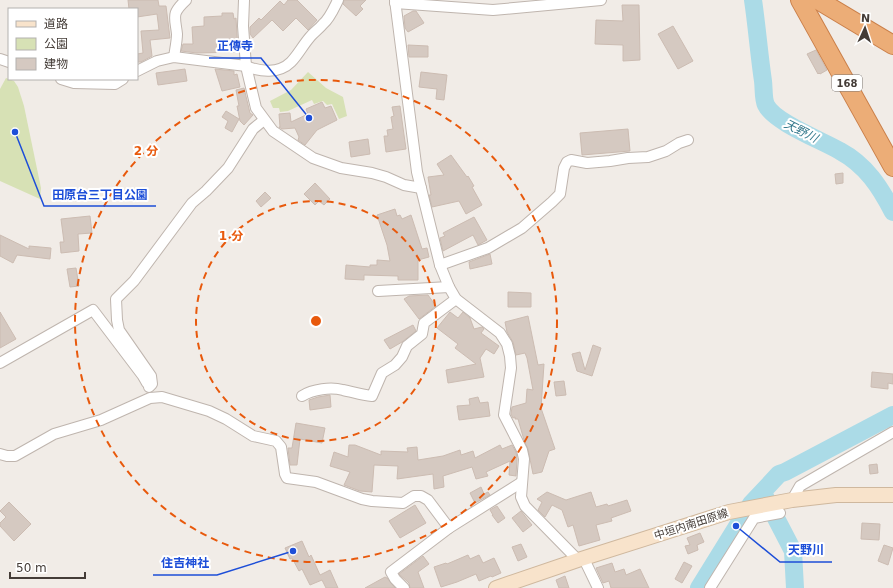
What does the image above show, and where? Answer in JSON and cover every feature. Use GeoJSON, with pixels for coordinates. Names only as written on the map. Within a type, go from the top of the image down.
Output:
{"type":"FeatureCollection","features":[{"type":"Feature","properties":{"kind":"highway","name":"168"},"geometry":{"type":"LineString","coordinates":[[800,0],[893,167]]}},
{"type":"Feature","properties":{"kind":"highway"},"geometry":{"type":"LineString","coordinates":[[818,0],[893,45]]}},
{"type":"Feature","properties":{"kind":"main road","name":"中垣内南田原線"},"geometry":{"type":"LineString","coordinates":[[496,588],[581,559],[729,512],[776,508],[792,500],[836,495],[893,495]]}},
{"type":"Feature","properties":{"kind":"street"},"geometry":{"type":"LineString","coordinates":[[174,57],[177,36],[174,21],[175,13],[179,6],[186,0]]}},
{"type":"Feature","properties":{"kind":"street"},"geometry":{"type":"LineString","coordinates":[[244,0],[243,26],[246,66],[256,108],[273,131],[314,158],[341,168],[372,173],[404,185],[421,188]]}},
{"type":"Feature","properties":{"kind":"street"},"geometry":{"type":"LineString","coordinates":[[138,70],[157,61],[174,57],[246,66],[256,70],[282,68],[291,62],[311,36],[324,23],[338,0]]}},
{"type":"Feature","properties":{"kind":"street"},"geometry":{"type":"LineString","coordinates":[[598,588],[581,559],[525,506],[521,497],[524,459],[522,450],[504,415],[511,368],[507,344],[500,333],[456,299],[449,287],[440,265],[417,172],[395,1],[493,10],[600,0]]}},
{"type":"Feature","properties":{"kind":"street"},"geometry":{"type":"LineString","coordinates":[[64,80],[74,83],[115,84],[121,80]]}},
{"type":"Feature","properties":{"kind":"street"},"geometry":{"type":"LineString","coordinates":[[149,387],[152,384],[151,376],[119,330],[116,299],[134,281],[192,202],[206,191],[228,168],[253,129],[264,120]]}},
{"type":"Feature","properties":{"kind":"street"},"geometry":{"type":"LineString","coordinates":[[440,265],[488,248],[522,228],[560,194],[564,168],[571,160],[588,163],[628,158],[648,158],[666,151],[679,142],[688,140]]}},
{"type":"Feature","properties":{"kind":"street"},"geometry":{"type":"LineString","coordinates":[[378,291],[449,287]]}},
{"type":"Feature","properties":{"kind":"street"},"geometry":{"type":"LineString","coordinates":[[302,396],[309,391],[342,389],[360,395],[372,396],[382,373],[395,365],[402,357],[407,346],[422,334],[424,323],[456,299]]}},
{"type":"Feature","properties":{"kind":"street"},"geometry":{"type":"LineString","coordinates":[[1,360],[93,310],[143,376],[149,387],[150,398]]}},
{"type":"Feature","properties":{"kind":"street"},"geometry":{"type":"LineString","coordinates":[[0,454],[15,456],[54,434],[101,420],[150,398],[162,397],[209,411],[226,419],[253,436],[276,441],[281,448],[287,478],[316,482],[362,499],[372,501],[403,503],[414,496],[421,496],[428,500],[449,528]]}},
{"type":"Feature","properties":{"kind":"street"},"geometry":{"type":"LineString","coordinates":[[792,500],[800,486],[893,432]]}},
{"type":"Feature","properties":{"kind":"street"},"geometry":{"type":"LineString","coordinates":[[404,588],[391,572],[449,528],[522,482]]}},
{"type":"Feature","properties":{"kind":"street"},"geometry":{"type":"LineString","coordinates":[[710,588],[754,518],[776,508]]}},
{"type":"Feature","properties":{"kind":"green space"},"geometry":{"type":"Polygon","coordinates":[[[308,72],[326,88],[343,97],[347,116],[339,119],[332,104],[327,105],[323,101],[314,104],[312,100],[288,111],[280,112],[279,108],[273,108],[270,101],[291,90],[308,72]]]}},
{"type":"Feature","properties":{"kind":"green space"},"geometry":{"type":"Polygon","coordinates":[[[6,78],[14,81],[18,87],[24,106],[41,188],[40,199],[0,181],[0,89],[6,78]]]}},
{"type":"Feature","properties":{"kind":"building"},"geometry":{"type":"Polygon","coordinates":[[[128,0],[158,0],[159,6],[166,6],[170,38],[150,40],[152,56],[141,62],[138,62],[138,54],[143,53],[141,31],[159,30],[157,14],[138,17],[138,8],[129,8],[128,0]]]}},
{"type":"Feature","properties":{"kind":"building"},"geometry":{"type":"Polygon","coordinates":[[[288,0],[297,0],[317,20],[308,30],[296,18],[283,31],[272,20],[253,38],[250,34],[250,27],[259,18],[261,20],[280,1],[284,5],[288,0]]]}},
{"type":"Feature","properties":{"kind":"building"},"geometry":{"type":"Polygon","coordinates":[[[344,0],[366,0],[360,6],[363,9],[356,16],[343,4],[344,0]]]}},
{"type":"Feature","properties":{"kind":"building"},"geometry":{"type":"Polygon","coordinates":[[[622,5],[639,5],[640,60],[623,61],[623,45],[595,44],[596,20],[623,21],[622,5]]]}},
{"type":"Feature","properties":{"kind":"building"},"geometry":{"type":"Polygon","coordinates":[[[416,11],[424,23],[408,32],[405,28],[404,16],[416,11]]]}},
{"type":"Feature","properties":{"kind":"building"},"geometry":{"type":"Polygon","coordinates":[[[222,13],[233,13],[234,19],[236,18],[238,52],[197,53],[181,51],[183,44],[193,44],[192,27],[204,26],[204,17],[222,16],[222,13]]]}},
{"type":"Feature","properties":{"kind":"building"},"geometry":{"type":"Polygon","coordinates":[[[673,26],[693,61],[678,69],[658,34],[673,26]]]}},
{"type":"Feature","properties":{"kind":"building"},"geometry":{"type":"Polygon","coordinates":[[[408,45],[428,46],[428,57],[409,57],[408,45]]]}},
{"type":"Feature","properties":{"kind":"building"},"geometry":{"type":"Polygon","coordinates":[[[816,50],[827,70],[820,74],[818,74],[807,54],[816,50]]]}},
{"type":"Feature","properties":{"kind":"building"},"geometry":{"type":"Polygon","coordinates":[[[185,69],[187,81],[158,85],[156,73],[185,69]]]}},
{"type":"Feature","properties":{"kind":"building"},"geometry":{"type":"Polygon","coordinates":[[[215,69],[234,71],[234,75],[237,74],[240,87],[222,91],[215,69]]]}},
{"type":"Feature","properties":{"kind":"building"},"geometry":{"type":"Polygon","coordinates":[[[421,72],[447,75],[444,100],[436,99],[437,89],[419,87],[421,72]]]}},
{"type":"Feature","properties":{"kind":"building"},"geometry":{"type":"Polygon","coordinates":[[[244,88],[250,113],[253,115],[244,125],[240,121],[236,90],[244,88]]]}},
{"type":"Feature","properties":{"kind":"building"},"geometry":{"type":"Polygon","coordinates":[[[322,102],[325,108],[331,106],[337,120],[317,130],[305,145],[298,140],[299,137],[295,128],[282,129],[279,127],[279,114],[290,113],[291,122],[308,114],[306,109],[322,102]]]}},
{"type":"Feature","properties":{"kind":"building"},"geometry":{"type":"Polygon","coordinates":[[[400,106],[406,149],[386,152],[384,136],[388,136],[387,130],[393,129],[391,117],[394,116],[392,107],[400,106]]]}},
{"type":"Feature","properties":{"kind":"building"},"geometry":{"type":"Polygon","coordinates":[[[226,111],[239,119],[232,132],[225,128],[228,121],[222,117],[226,111]]]}},
{"type":"Feature","properties":{"kind":"building"},"geometry":{"type":"Polygon","coordinates":[[[628,129],[630,151],[582,155],[580,133],[628,129]]]}},
{"type":"Feature","properties":{"kind":"building"},"geometry":{"type":"Polygon","coordinates":[[[368,139],[370,154],[351,157],[349,142],[368,139]]]}},
{"type":"Feature","properties":{"kind":"building"},"geometry":{"type":"Polygon","coordinates":[[[451,155],[467,177],[468,176],[482,205],[466,214],[459,201],[432,207],[429,195],[431,195],[428,177],[444,175],[437,164],[451,155]]]}},
{"type":"Feature","properties":{"kind":"building"},"geometry":{"type":"Polygon","coordinates":[[[843,173],[843,183],[836,184],[835,174],[843,173]]]}},
{"type":"Feature","properties":{"kind":"building"},"geometry":{"type":"Polygon","coordinates":[[[315,183],[330,199],[324,205],[319,201],[315,205],[304,194],[315,183]]]}},
{"type":"Feature","properties":{"kind":"building"},"geometry":{"type":"Polygon","coordinates":[[[265,192],[271,198],[261,207],[256,201],[265,192]]]}},
{"type":"Feature","properties":{"kind":"building"},"geometry":{"type":"Polygon","coordinates":[[[395,209],[397,216],[400,215],[402,219],[411,215],[422,249],[427,248],[429,257],[418,260],[418,280],[398,280],[398,276],[364,275],[364,280],[345,279],[346,265],[370,267],[370,265],[377,265],[377,260],[390,261],[387,245],[377,215],[395,209]]]}},
{"type":"Feature","properties":{"kind":"building"},"geometry":{"type":"Polygon","coordinates":[[[90,216],[92,233],[78,234],[79,251],[61,253],[60,242],[64,242],[61,219],[90,216]]]}},
{"type":"Feature","properties":{"kind":"building"},"geometry":{"type":"Polygon","coordinates":[[[474,217],[487,240],[478,245],[473,235],[443,251],[440,238],[445,236],[443,233],[474,217]]]}},
{"type":"Feature","properties":{"kind":"building"},"geometry":{"type":"Polygon","coordinates":[[[0,235],[29,249],[29,246],[51,248],[50,259],[17,255],[13,263],[0,256],[0,235]]]}},
{"type":"Feature","properties":{"kind":"building"},"geometry":{"type":"Polygon","coordinates":[[[490,254],[492,264],[470,269],[469,262],[490,254]]]}},
{"type":"Feature","properties":{"kind":"building"},"geometry":{"type":"Polygon","coordinates":[[[76,268],[79,286],[70,287],[67,269],[76,268]]]}},
{"type":"Feature","properties":{"kind":"building"},"geometry":{"type":"Polygon","coordinates":[[[508,292],[531,293],[531,307],[508,307],[508,292]]]}},
{"type":"Feature","properties":{"kind":"building"},"geometry":{"type":"Polygon","coordinates":[[[428,295],[436,306],[419,319],[404,299],[409,296],[428,295]]]}},
{"type":"Feature","properties":{"kind":"building"},"geometry":{"type":"Polygon","coordinates":[[[0,312],[16,339],[0,348],[0,312]]]}},
{"type":"Feature","properties":{"kind":"building"},"geometry":{"type":"Polygon","coordinates":[[[450,312],[458,318],[463,312],[470,318],[474,329],[482,327],[484,329],[481,333],[499,346],[494,354],[486,349],[480,358],[484,377],[448,383],[446,370],[476,364],[455,348],[458,344],[437,328],[450,312]]]}},
{"type":"Feature","properties":{"kind":"building"},"geometry":{"type":"Polygon","coordinates":[[[528,316],[538,365],[544,364],[541,408],[555,449],[549,451],[542,472],[533,474],[528,449],[518,419],[515,419],[515,417],[513,418],[511,414],[512,407],[526,403],[527,389],[533,390],[525,353],[516,355],[513,342],[507,332],[505,322],[528,316]]]}},
{"type":"Feature","properties":{"kind":"building"},"geometry":{"type":"Polygon","coordinates":[[[413,325],[416,331],[390,349],[384,340],[413,325]]]}},
{"type":"Feature","properties":{"kind":"building"},"geometry":{"type":"Polygon","coordinates":[[[593,345],[601,348],[592,376],[577,371],[572,354],[580,352],[585,370],[593,345]]]}},
{"type":"Feature","properties":{"kind":"building"},"geometry":{"type":"Polygon","coordinates":[[[872,372],[893,374],[893,384],[888,383],[888,389],[871,387],[872,372]]]}},
{"type":"Feature","properties":{"kind":"building"},"geometry":{"type":"Polygon","coordinates":[[[564,381],[566,395],[556,396],[554,382],[564,381]]]}},
{"type":"Feature","properties":{"kind":"building"},"geometry":{"type":"Polygon","coordinates":[[[330,395],[331,407],[310,410],[309,400],[330,395]]]}},
{"type":"Feature","properties":{"kind":"building"},"geometry":{"type":"Polygon","coordinates":[[[478,397],[480,403],[488,402],[490,416],[459,420],[457,406],[470,405],[469,399],[478,397]]]}},
{"type":"Feature","properties":{"kind":"building"},"geometry":{"type":"Polygon","coordinates":[[[296,423],[325,428],[322,443],[300,439],[297,465],[290,465],[288,448],[292,448],[296,423]]]}},
{"type":"Feature","properties":{"kind":"building"},"geometry":{"type":"Polygon","coordinates":[[[349,445],[355,445],[381,455],[381,451],[408,452],[407,448],[417,447],[418,460],[443,456],[460,450],[461,455],[473,451],[475,458],[500,445],[502,449],[512,445],[516,452],[517,459],[516,476],[509,475],[510,461],[486,472],[488,476],[476,479],[472,467],[443,476],[444,487],[434,489],[433,474],[397,479],[398,466],[374,465],[372,492],[360,491],[344,485],[350,472],[330,466],[334,452],[348,457],[349,445]]]}},
{"type":"Feature","properties":{"kind":"building"},"geometry":{"type":"Polygon","coordinates":[[[877,464],[878,473],[870,474],[869,465],[877,464]]]}},
{"type":"Feature","properties":{"kind":"building"},"geometry":{"type":"Polygon","coordinates":[[[481,487],[484,494],[488,492],[490,495],[475,503],[470,493],[481,487]]]}},
{"type":"Feature","properties":{"kind":"building"},"geometry":{"type":"Polygon","coordinates":[[[547,492],[566,500],[591,492],[596,507],[607,504],[608,506],[627,500],[631,511],[611,518],[612,521],[596,525],[600,540],[579,546],[573,525],[568,527],[562,510],[552,505],[545,517],[538,510],[542,502],[537,499],[547,492]]]}},
{"type":"Feature","properties":{"kind":"building"},"geometry":{"type":"Polygon","coordinates":[[[9,502],[31,524],[14,541],[0,526],[0,523],[6,517],[0,511],[9,502]]]}},
{"type":"Feature","properties":{"kind":"building"},"geometry":{"type":"Polygon","coordinates":[[[415,505],[426,523],[400,538],[389,521],[415,505]]]}},
{"type":"Feature","properties":{"kind":"building"},"geometry":{"type":"Polygon","coordinates":[[[497,506],[505,518],[498,523],[490,510],[497,506]]]}},
{"type":"Feature","properties":{"kind":"building"},"geometry":{"type":"Polygon","coordinates":[[[521,511],[532,525],[523,532],[512,518],[521,511]]]}},
{"type":"Feature","properties":{"kind":"building"},"geometry":{"type":"Polygon","coordinates":[[[862,523],[880,524],[879,540],[861,539],[862,523]]]}},
{"type":"Feature","properties":{"kind":"building"},"geometry":{"type":"Polygon","coordinates":[[[700,533],[704,542],[697,545],[698,550],[688,554],[685,546],[690,545],[687,538],[700,533]]]}},
{"type":"Feature","properties":{"kind":"building"},"geometry":{"type":"Polygon","coordinates":[[[302,541],[309,557],[311,555],[320,575],[330,570],[338,588],[326,588],[322,580],[310,585],[302,569],[299,571],[292,558],[290,559],[285,548],[302,541]]]}},
{"type":"Feature","properties":{"kind":"building"},"geometry":{"type":"Polygon","coordinates":[[[521,544],[527,557],[518,561],[512,547],[521,544]]]}},
{"type":"Feature","properties":{"kind":"building"},"geometry":{"type":"Polygon","coordinates":[[[884,545],[893,548],[888,565],[878,561],[884,545]]]}},
{"type":"Feature","properties":{"kind":"building"},"geometry":{"type":"Polygon","coordinates":[[[468,555],[470,559],[479,555],[483,563],[494,558],[501,573],[479,581],[476,574],[441,587],[434,567],[447,564],[468,555]]]}},
{"type":"Feature","properties":{"kind":"building"},"geometry":{"type":"Polygon","coordinates":[[[423,556],[429,564],[418,572],[424,588],[410,588],[409,583],[399,574],[423,556]]]}},
{"type":"Feature","properties":{"kind":"building"},"geometry":{"type":"Polygon","coordinates":[[[684,562],[692,566],[682,583],[675,579],[684,562]]]}},
{"type":"Feature","properties":{"kind":"building"},"geometry":{"type":"Polygon","coordinates":[[[612,563],[615,572],[624,569],[626,575],[640,569],[649,588],[611,588],[609,581],[603,583],[596,568],[612,563]]]}},
{"type":"Feature","properties":{"kind":"building"},"geometry":{"type":"Polygon","coordinates":[[[565,576],[569,588],[559,588],[556,580],[565,576]]]}},
{"type":"Feature","properties":{"kind":"building"},"geometry":{"type":"Polygon","coordinates":[[[385,577],[395,588],[365,588],[385,577]]]}},
{"type":"Feature","properties":{"kind":"waterway","name":"天野川"},"geometry":{"type":"LineString","coordinates":[[753,0],[766,105],[779,118],[788,124],[840,151],[857,163],[865,170],[877,185],[893,212]]}},
{"type":"Feature","properties":{"kind":"waterway","name":"天野川"},"geometry":{"type":"LineString","coordinates":[[699,588],[751,504],[779,474],[893,415]]}},
{"type":"Feature","properties":{"kind":"waterway"},"geometry":{"type":"LineString","coordinates":[[765,497],[793,551],[795,588]]}},
{"type":"Feature","properties":{"kind":"place","name":"正傳寺"},"geometry":{"type":"Point","coordinates":[309,118]}},
{"type":"Feature","properties":{"kind":"place","name":"田原台三丁目公園"},"geometry":{"type":"Point","coordinates":[15,132]}},
{"type":"Feature","properties":{"kind":"place","name":"天野川"},"geometry":{"type":"Point","coordinates":[736,526]}},
{"type":"Feature","properties":{"kind":"place","name":"住吉神社"},"geometry":{"type":"Point","coordinates":[293,551]}}]}
